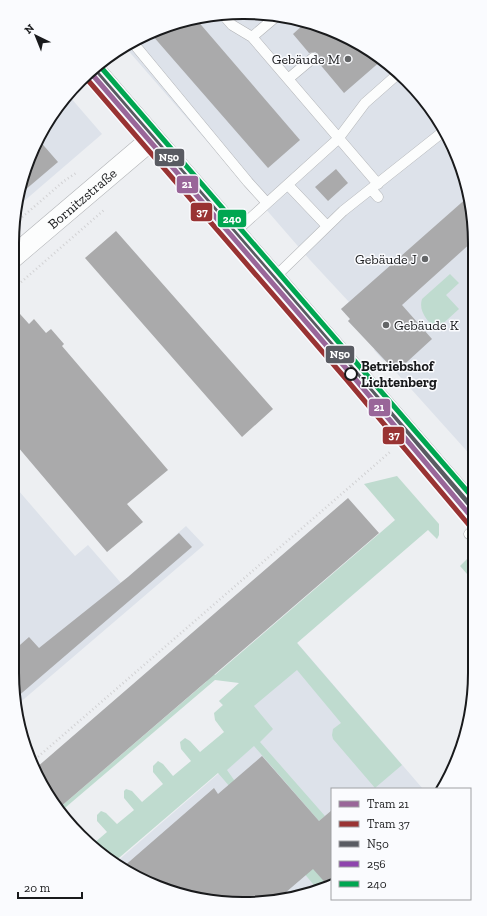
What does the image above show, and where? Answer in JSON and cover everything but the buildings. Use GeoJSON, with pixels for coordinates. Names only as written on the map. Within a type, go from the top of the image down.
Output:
{"type":"FeatureCollection","features":[{"type":"Feature","properties":{"kind":"street"},"geometry":{"type":"LineString","coordinates":[[97,73],[468,503]]}},
{"type":"Feature","properties":{"kind":"street","name":"Bornitzstraße"},"geometry":{"type":"LineString","coordinates":[[19,252],[152,139]]}},
{"type":"Feature","properties":{"kind":"lane"},"geometry":{"type":"LineString","coordinates":[[227,19],[232,25],[252,37],[288,79],[338,139],[374,186],[378,197]]}},
{"type":"Feature","properties":{"kind":"lane"},"geometry":{"type":"LineString","coordinates":[[252,37],[271,21]]}},
{"type":"Feature","properties":{"kind":"lane"},"geometry":{"type":"LineString","coordinates":[[136,46],[267,203]]}},
{"type":"Feature","properties":{"kind":"lane"},"geometry":{"type":"LineString","coordinates":[[288,79],[314,58]]}},
{"type":"Feature","properties":{"kind":"lane"},"geometry":{"type":"LineString","coordinates":[[234,233],[338,139],[365,102],[394,77]]}},
{"type":"Feature","properties":{"kind":"lane"},"geometry":{"type":"LineString","coordinates":[[274,278],[343,211],[440,134]]}},
{"type":"Feature","properties":{"kind":"lane"},"geometry":{"type":"LineString","coordinates":[[288,185],[327,226]]}},
{"type":"Feature","properties":{"kind":"path"},"geometry":{"type":"LineString","coordinates":[[20,219],[64,181],[77,173]]}},
{"type":"Feature","properties":{"kind":"path"},"geometry":{"type":"LineString","coordinates":[[19,284],[97,218],[107,207]]}},
{"type":"Feature","properties":{"kind":"path"},"geometry":{"type":"LineString","coordinates":[[36,758],[390,452]]}},
{"type":"Feature","properties":{"kind":"shaded area","name":"Betriebshof Lichtenberg"},"geometry":{"type":"Polygon","coordinates":[[[229,19],[258,19],[287,23],[316,31],[356,49],[380,65],[412,95],[422,107],[445,144],[456,171],[464,200],[468,229],[468,452],[385,360],[384,361],[374,350],[376,348],[348,321],[350,319],[341,309],[349,302],[310,260],[128,51],[158,36],[200,23],[229,19]]]}},
{"type":"Feature","properties":{"kind":"shaded area"},"geometry":{"type":"Polygon","coordinates":[[[72,99],[102,134],[23,202],[31,171],[42,144],[49,131],[72,99]]]}},
{"type":"Feature","properties":{"kind":"shaded area"},"geometry":{"type":"Polygon","coordinates":[[[19,491],[75,556],[88,545],[121,583],[186,526],[204,545],[21,702],[19,687],[19,491]]]}},
{"type":"Feature","properties":{"kind":"shaded area"},"geometry":{"type":"Polygon","coordinates":[[[293,638],[422,788],[331,788],[331,879],[316,885],[287,893],[273,895],[258,897],[229,897],[200,893],[158,880],[144,874],[119,859],[255,742],[219,701],[293,638]]]}},
{"type":"Feature","properties":{"kind":"green space"},"geometry":{"type":"Polygon","coordinates":[[[450,274],[459,283],[446,295],[459,309],[436,330],[427,320],[421,308],[422,299],[450,274]]]}},
{"type":"Feature","properties":{"kind":"green space"},"geometry":{"type":"Polygon","coordinates":[[[397,476],[439,524],[439,535],[437,539],[428,530],[297,643],[402,765],[375,788],[333,739],[333,729],[341,723],[297,670],[254,706],[273,729],[260,742],[325,816],[319,821],[254,746],[227,770],[279,844],[218,773],[118,858],[107,851],[96,842],[107,832],[97,821],[97,815],[101,811],[106,813],[117,824],[134,810],[124,798],[124,791],[126,789],[132,791],[142,802],[163,784],[153,772],[153,766],[158,761],[163,764],[173,776],[191,761],[181,749],[180,742],[185,738],[190,741],[200,752],[224,732],[215,720],[214,713],[223,705],[219,701],[239,683],[215,680],[65,808],[62,805],[206,682],[211,671],[215,675],[395,520],[364,484],[397,476]]]}},
{"type":"Feature","properties":{"kind":"green space"},"geometry":{"type":"Polygon","coordinates":[[[468,558],[468,575],[460,566],[468,558]]]}},
{"type":"Feature","properties":{"kind":"green space"},"geometry":{"type":"Polygon","coordinates":[[[295,847],[325,882],[314,886],[288,854],[295,847]]]}},
{"type":"Feature","properties":{"kind":"tram line","name":"21"},"geometry":{"type":"LineString","coordinates":[[94,76],[351,374],[468,513]]}},
{"type":"Feature","properties":{"kind":"tram line","name":"37"},"geometry":{"type":"LineString","coordinates":[[89,81],[346,379],[468,524]]}},
{"type":"Feature","properties":{"kind":"transit line","name":"240"},"geometry":{"type":"LineString","coordinates":[[102,69],[468,492]]}},
{"type":"Feature","properties":{"kind":"transit line","name":"N50"},"geometry":{"type":"LineString","coordinates":[[97,73],[468,503]]}},
{"type":"Feature","properties":{"kind":"transit line","name":"256"},"geometry":{"type":"LineString","coordinates":[[92,78],[468,514]]}},
{"type":"Feature","properties":{"kind":"place","name":"Gebäude M"},"geometry":{"type":"Point","coordinates":[348,59]}},
{"type":"Feature","properties":{"kind":"place","name":"Gebäude J"},"geometry":{"type":"Point","coordinates":[425,259]}},
{"type":"Feature","properties":{"kind":"place","name":"Gebäude K"},"geometry":{"type":"Point","coordinates":[386,325]}},
{"type":"Feature","properties":{"kind":"place","name":"Betriebshof Lichtenberg"},"geometry":{"type":"Point","coordinates":[351,374]}}]}
